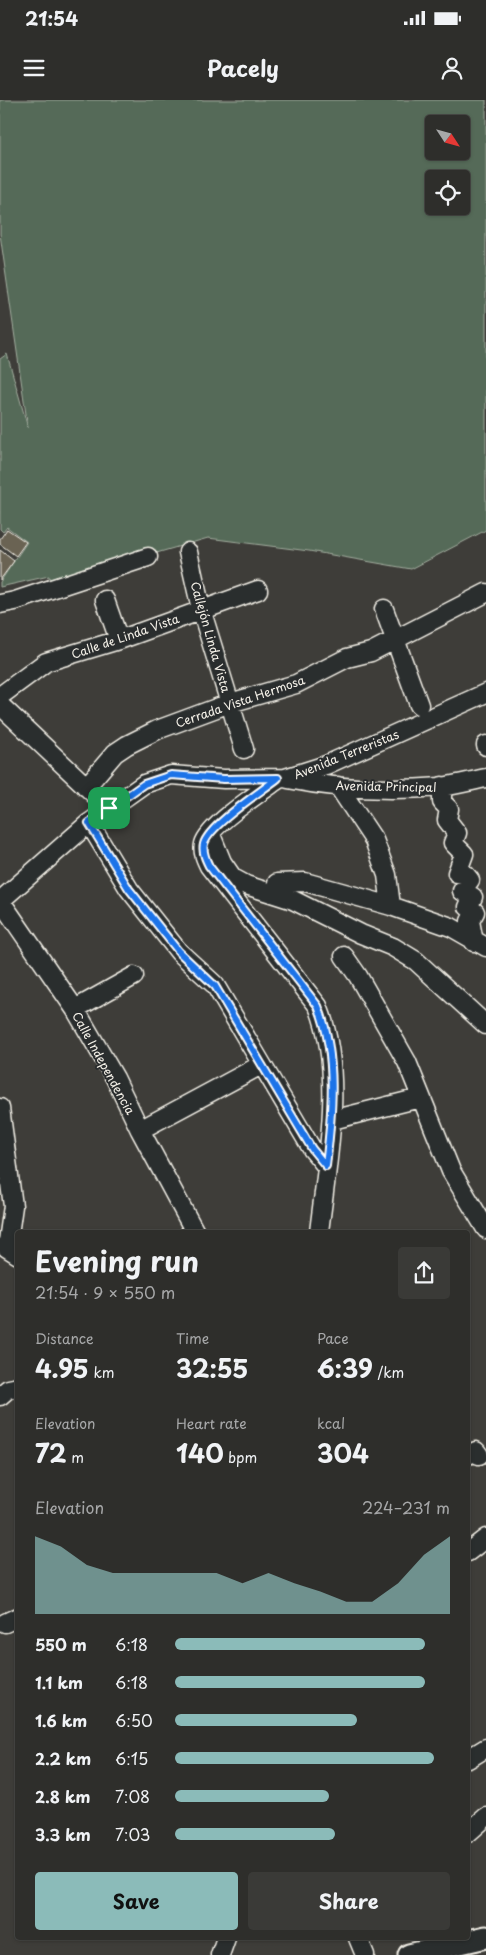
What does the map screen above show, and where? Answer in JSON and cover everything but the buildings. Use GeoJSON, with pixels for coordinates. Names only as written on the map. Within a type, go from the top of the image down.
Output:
{"type":"FeatureCollection","features":[{"type":"Feature","properties":{"kind":"main road"},"geometry":{"type":"LineString","coordinates":[[409,1955],[486,1937]]}},
{"type":"Feature","properties":{"kind":"street","name":"Callejón Linda Vista"},"geometry":{"type":"LineString","coordinates":[[188,552],[201,608],[244,749]]}},
{"type":"Feature","properties":{"kind":"street"},"geometry":{"type":"LineString","coordinates":[[0,604],[15,601],[148,557]]}},
{"type":"Feature","properties":{"kind":"street","name":"Calle de Linda Vista"},"geometry":{"type":"LineString","coordinates":[[0,696],[46,662],[119,640],[201,608],[258,590]]}},
{"type":"Feature","properties":{"kind":"street","name":"Cerrada Vista Hermosa"},"geometry":{"type":"LineString","coordinates":[[86,787],[115,753],[126,745],[157,730],[230,703],[296,684],[347,658],[370,652],[486,593]]}},
{"type":"Feature","properties":{"kind":"street"},"geometry":{"type":"LineString","coordinates":[[105,600],[119,640]]}},
{"type":"Feature","properties":{"kind":"street"},"geometry":{"type":"LineString","coordinates":[[384,609],[419,705]]}},
{"type":"Feature","properties":{"kind":"street","name":"Avenida Terreristas"},"geometry":{"type":"LineString","coordinates":[[0,900],[89,823],[144,784],[171,775],[224,779],[282,778],[326,765],[486,693]]}},
{"type":"Feature","properties":{"kind":"street"},"geometry":{"type":"LineString","coordinates":[[0,705],[109,808]]}},
{"type":"Feature","properties":{"kind":"street"},"geometry":{"type":"LineString","coordinates":[[282,778],[228,815],[204,843],[204,853],[209,866],[318,1006],[324,1022],[330,1068],[332,1120],[319,1230]]}},
{"type":"Feature","properties":{"kind":"street","name":"Avenida Principal"},"geometry":{"type":"LineString","coordinates":[[282,778],[338,786],[442,786],[486,778]]}},
{"type":"Feature","properties":{"kind":"street"},"geometry":{"type":"LineString","coordinates":[[338,786],[374,840],[387,875],[391,906]]}},
{"type":"Feature","properties":{"kind":"street"},"geometry":{"type":"LineString","coordinates":[[442,786],[442,802],[449,809],[447,820],[457,834],[453,843],[464,854],[457,873],[466,875],[470,880],[462,891],[473,897],[468,907],[475,912],[470,921],[480,944]]}},
{"type":"Feature","properties":{"kind":"street"},"geometry":{"type":"LineString","coordinates":[[89,823],[129,889],[179,952],[215,986],[232,1011],[261,1065],[312,1149],[326,1166]]}},
{"type":"Feature","properties":{"kind":"street"},"geometry":{"type":"LineString","coordinates":[[211,835],[222,862],[233,878],[246,886],[293,900],[353,931],[393,947],[416,961],[486,1025]]}},
{"type":"Feature","properties":{"kind":"street"},"geometry":{"type":"LineString","coordinates":[[277,883],[305,882],[391,906],[451,927],[480,944]]}},
{"type":"Feature","properties":{"kind":"street","name":"Calle Independencia"},"geometry":{"type":"LineString","coordinates":[[0,900],[75,1009],[115,1078],[140,1130],[194,1230]]}},
{"type":"Feature","properties":{"kind":"street"},"geometry":{"type":"LineString","coordinates":[[344,956],[358,976],[407,1062],[451,1171],[486,1229]]}},
{"type":"Feature","properties":{"kind":"street"},"geometry":{"type":"LineString","coordinates":[[75,1009],[134,976]]}},
{"type":"Feature","properties":{"kind":"street"},"geometry":{"type":"LineString","coordinates":[[140,1130],[261,1065]]}},
{"type":"Feature","properties":{"kind":"street"},"geometry":{"type":"LineString","coordinates":[[332,1120],[420,1098]]}},
{"type":"Feature","properties":{"kind":"street"},"geometry":{"type":"LineString","coordinates":[[0,1108],[13,1206],[8,1248],[15,1252]]}},
{"type":"Feature","properties":{"kind":"street"},"geometry":{"type":"LineString","coordinates":[[0,1396],[8,1389],[15,1388]]}},
{"type":"Feature","properties":{"kind":"street"},"geometry":{"type":"LineString","coordinates":[[470,1550],[486,1538]]}},
{"type":"Feature","properties":{"kind":"street"},"geometry":{"type":"LineString","coordinates":[[470,1758],[486,1748]]}},
{"type":"Feature","properties":{"kind":"street"},"geometry":{"type":"LineString","coordinates":[[470,1831],[486,1817]]}},
{"type":"Feature","properties":{"kind":"street"},"geometry":{"type":"LineString","coordinates":[[220,1955],[225,1940]]}},
{"type":"Feature","properties":{"kind":"street"},"geometry":{"type":"LineString","coordinates":[[359,1940],[365,1955]]}},
{"type":"Feature","properties":{"kind":"green space"},"geometry":{"type":"Polygon","coordinates":[[[0,100],[486,100],[486,530],[411,569],[309,551],[208,538],[50,584],[49,576],[0,587],[0,582],[27,542],[7,527],[3,532],[0,529],[0,359],[7,354],[28,428],[0,234],[0,100]]]}},
{"type":"Feature","properties":{"kind":"route"},"geometry":{"type":"LineString","coordinates":[[171,775],[224,779],[278,778],[228,815],[204,843],[204,853],[209,866],[240,908],[318,1006],[324,1022],[330,1068],[332,1120],[326,1166],[312,1149],[261,1065],[232,1011],[215,986],[179,952],[129,889],[89,823],[109,808],[144,784],[171,775]]}}]}
